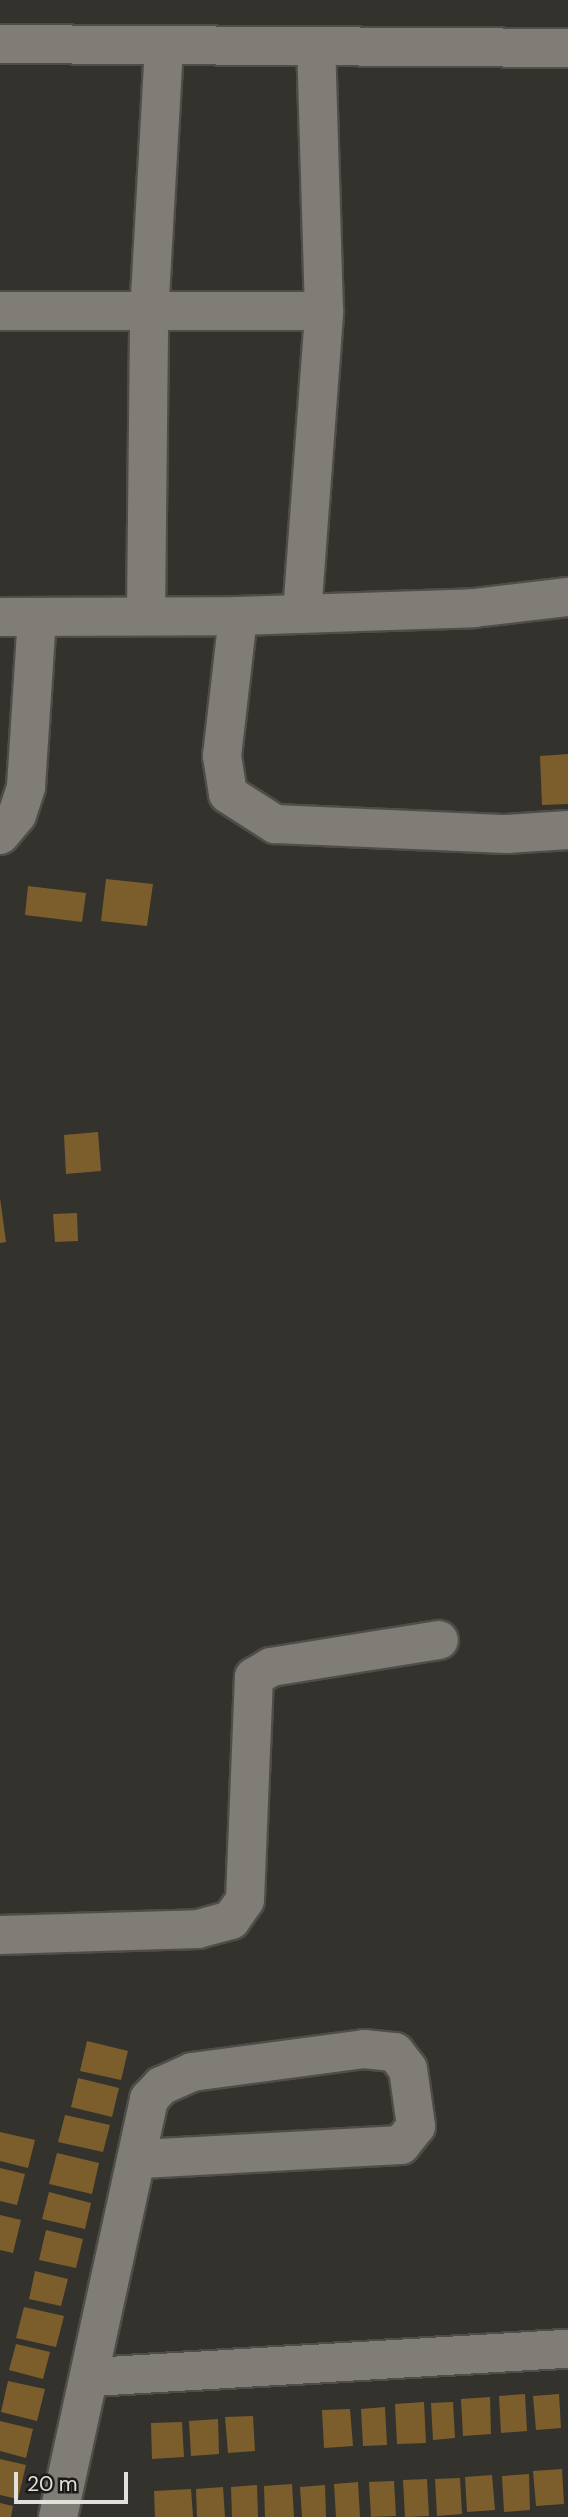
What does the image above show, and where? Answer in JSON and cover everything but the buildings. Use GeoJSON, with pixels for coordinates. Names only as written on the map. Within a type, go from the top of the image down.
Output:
{"type":"FeatureCollection","features":[{"type":"Feature","properties":{"kind":"street"},"geometry":{"type":"LineString","coordinates":[[0,44],[164,48],[568,48]]}},
{"type":"Feature","properties":{"kind":"street"},"geometry":{"type":"LineString","coordinates":[[302,614],[324,311],[316,47]]}},
{"type":"Feature","properties":{"kind":"street"},"geometry":{"type":"LineString","coordinates":[[146,615],[149,315],[164,48]]}},
{"type":"Feature","properties":{"kind":"street"},"geometry":{"type":"LineString","coordinates":[[0,311],[149,315],[324,311]]}},
{"type":"Feature","properties":{"kind":"street"},"geometry":{"type":"LineString","coordinates":[[0,835],[17,815],[26,786],[19,617],[238,617],[568,597]]}},
{"type":"Feature","properties":{"kind":"street"},"geometry":{"type":"LineString","coordinates":[[238,617],[222,756],[228,794],[275,824],[507,834],[568,830]]}},
{"type":"Feature","properties":{"kind":"street"},"geometry":{"type":"LineString","coordinates":[[0,1934],[184,1930],[231,1920],[245,1900],[254,1677],[271,1667],[439,1640]]}},
{"type":"Feature","properties":{"kind":"street"},"geometry":{"type":"LineString","coordinates":[[58,2517],[141,2159],[149,2099],[161,2086],[192,2071],[364,2049],[396,2052],[408,2069],[416,2126],[401,2145],[141,2159]]}},
{"type":"Feature","properties":{"kind":"street"},"geometry":{"type":"LineString","coordinates":[[92,2378],[568,2349]]}}]}
